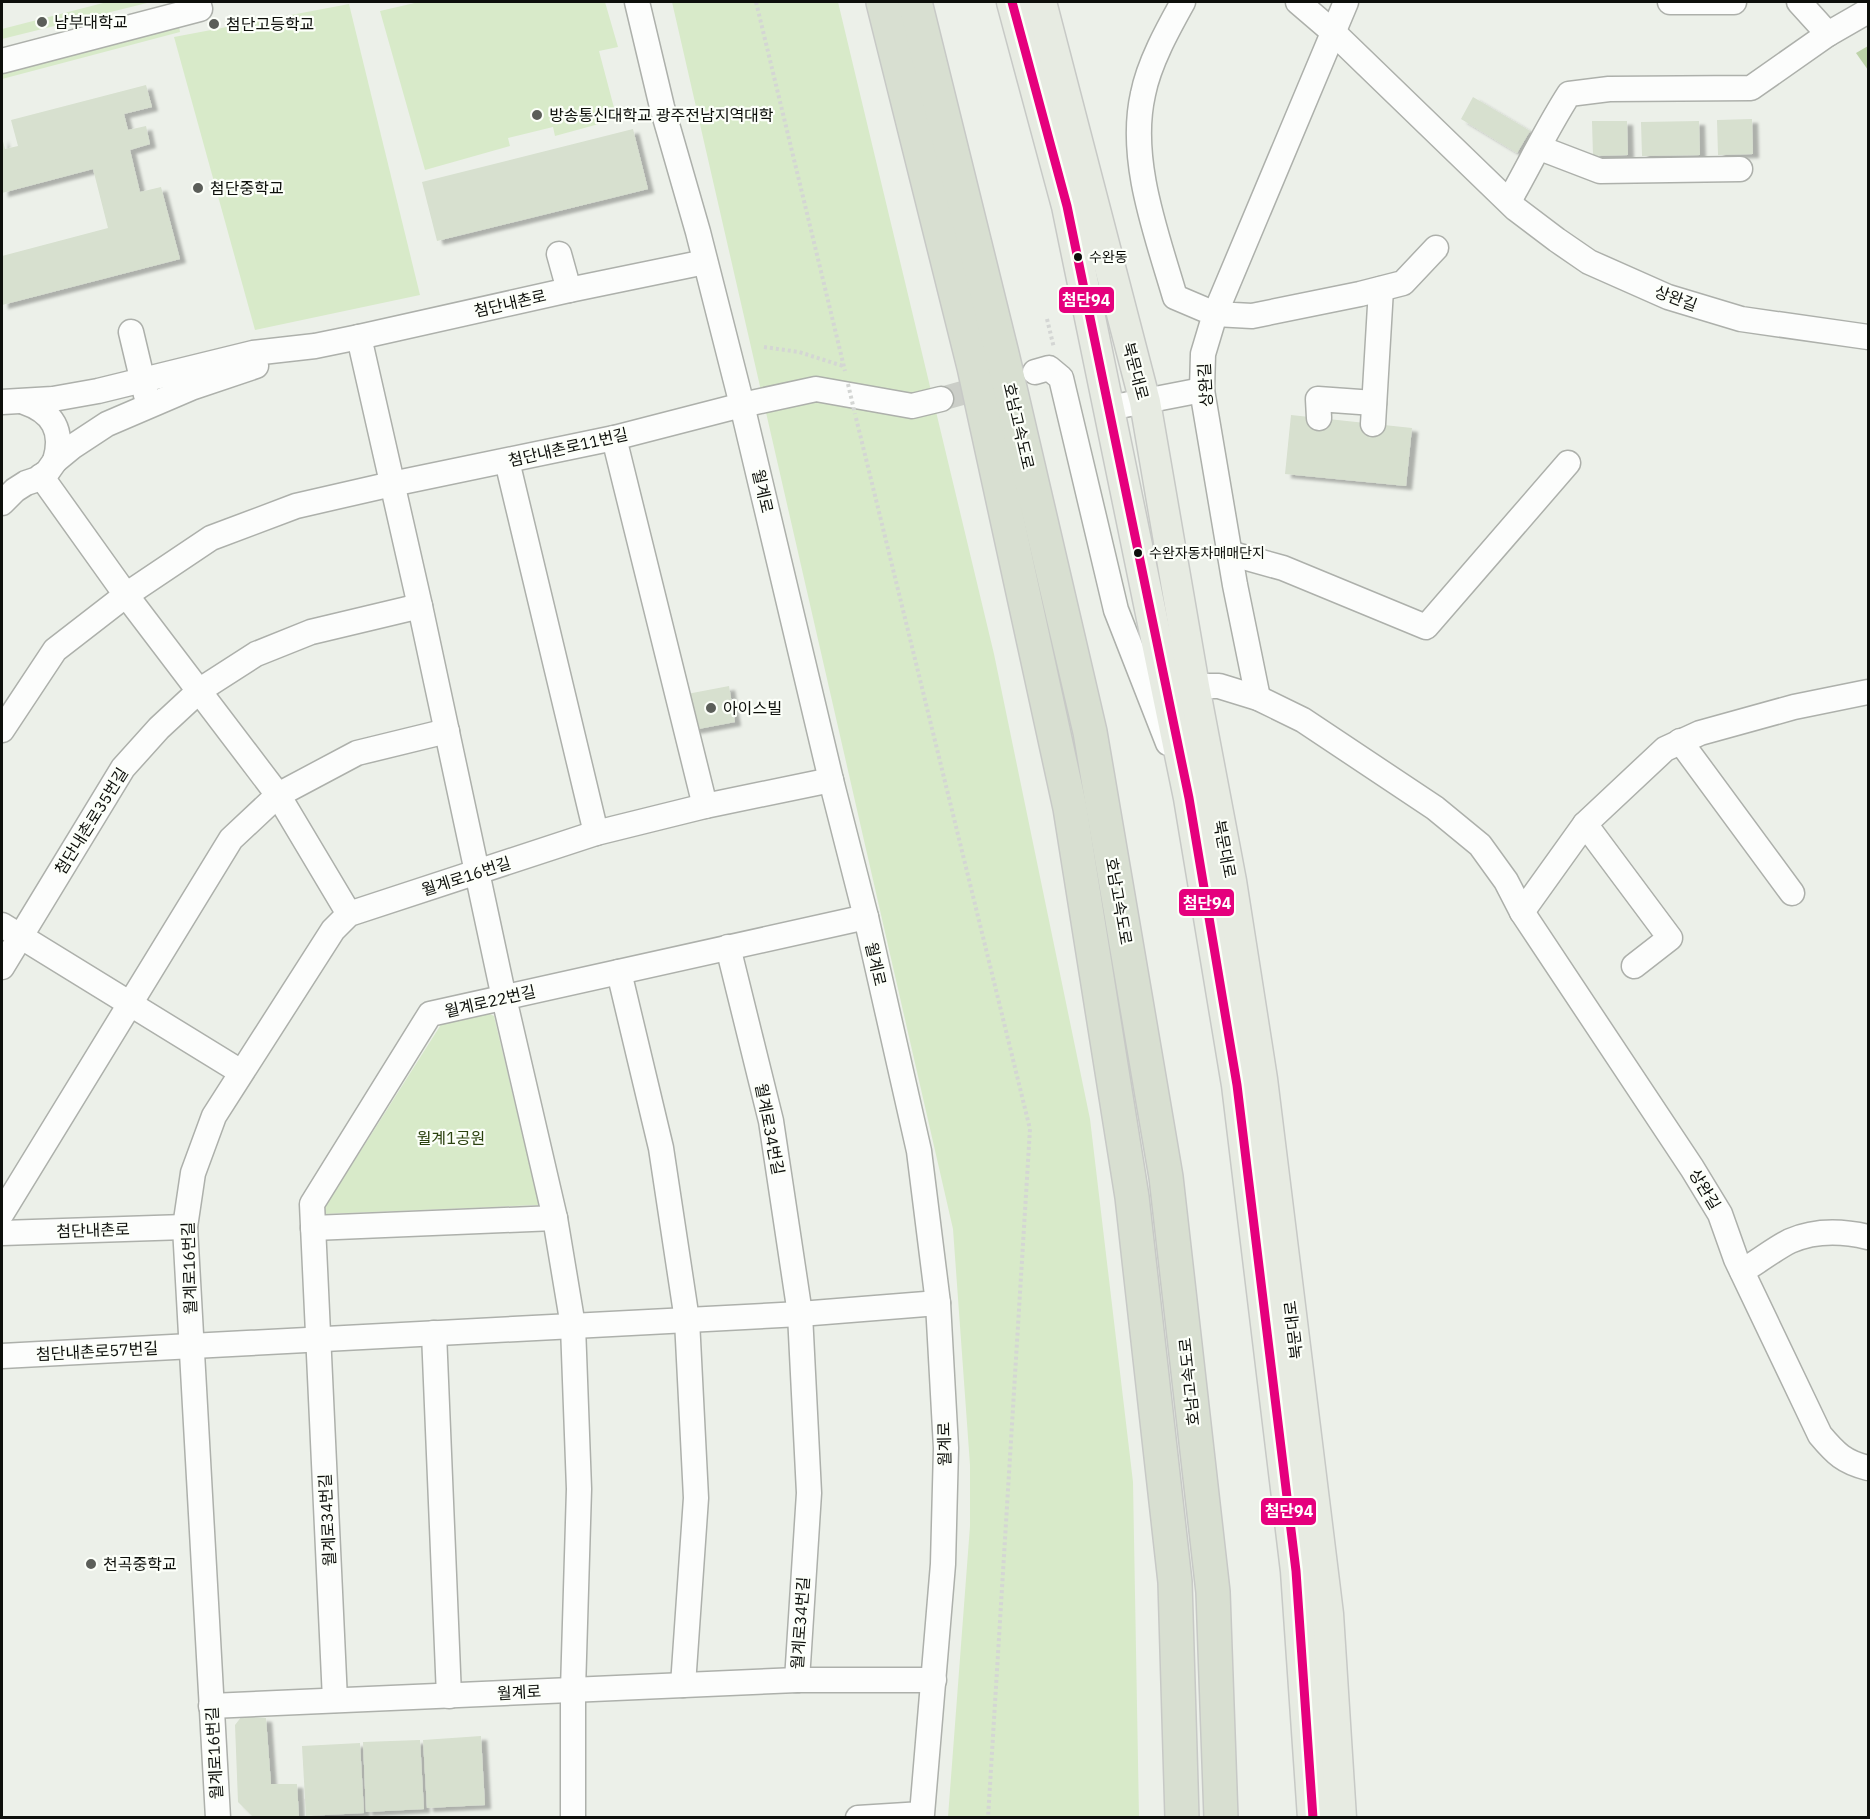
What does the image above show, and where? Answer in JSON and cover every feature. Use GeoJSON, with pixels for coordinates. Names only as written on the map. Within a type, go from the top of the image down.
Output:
{"type":"FeatureCollection","features":[{"type":"Feature","properties":{"kind":"highway","name":"호남고속도로"},"geometry":{"type":"LineString","coordinates":[[883,2],[974,367],[1070,808],[1132,1197],[1173,1558],[1182,1818]]}},
{"type":"Feature","properties":{"kind":"highway","name":"호남고속도로"},"geometry":{"type":"LineString","coordinates":[[915,2],[1003,358],[1090,732],[1166,1177],[1213,1592],[1221,1818]]}},
{"type":"Feature","properties":{"kind":"highway"},"geometry":{"type":"LineString","coordinates":[[936,2],[984,206],[1003,358]]}},
{"type":"Feature","properties":{"kind":"main road","name":"북문대로"},"geometry":{"type":"LineString","coordinates":[[1012,2],[1067,206],[1109,408],[1189,798],[1237,1085],[1294,1559],[1313,1818]]}},
{"type":"Feature","properties":{"kind":"main road","name":"북문대로"},"geometry":{"type":"LineString","coordinates":[[1041,2],[1145,402],[1194,686],[1232,881],[1262,1079],[1328,1614],[1341,1818]]}},
{"type":"Feature","properties":{"kind":"street","name":"월계로"},"geometry":{"type":"LineString","coordinates":[[637,2],[662,107],[698,231],[742,405],[866,917],[919,1151],[938,1303],[946,1448],[944,1564],[922,1814],[858,1818]]}},
{"type":"Feature","properties":{"kind":"street"},"geometry":{"type":"LineString","coordinates":[[1183,2],[1168,29],[1143,93],[1138,129],[1151,215],[1175,297],[1215,314],[1252,316],[1381,289],[1403,282],[1436,248]]}},
{"type":"Feature","properties":{"kind":"street","name":"상완길"},"geometry":{"type":"LineString","coordinates":[[1298,2],[1333,32],[1509,201],[1557,240],[1589,262],[1668,297],[1741,319],[1869,337]]}},
{"type":"Feature","properties":{"kind":"street","name":"상완길"},"geometry":{"type":"LineString","coordinates":[[1258,698],[1229,553],[1202,390],[1203,354],[1215,314],[1346,2]]}},
{"type":"Feature","properties":{"kind":"street"},"geometry":{"type":"LineString","coordinates":[[1670,2],[1734,2]]}},
{"type":"Feature","properties":{"kind":"street"},"geometry":{"type":"LineString","coordinates":[[1799,2],[1828,34]]}},
{"type":"Feature","properties":{"kind":"street"},"geometry":{"type":"LineString","coordinates":[[2,61],[199,5]]}},
{"type":"Feature","properties":{"kind":"street"},"geometry":{"type":"LineString","coordinates":[[1509,201],[1569,94],[1608,89],[1751,88],[1828,34],[1869,11]]}},
{"type":"Feature","properties":{"kind":"street"},"geometry":{"type":"LineString","coordinates":[[1540,148],[1600,171],[1740,169]]}},
{"type":"Feature","properties":{"kind":"street"},"geometry":{"type":"LineString","coordinates":[[559,254],[569,290]]}},
{"type":"Feature","properties":{"kind":"street","name":"첨단내촌로"},"geometry":{"type":"LineString","coordinates":[[315,346],[705,262]]}},
{"type":"Feature","properties":{"kind":"street"},"geometry":{"type":"LineString","coordinates":[[1335,413],[1373,413],[1381,289]]}},
{"type":"Feature","properties":{"kind":"street"},"geometry":{"type":"LineString","coordinates":[[130,332],[149,406]]}},
{"type":"Feature","properties":{"kind":"street"},"geometry":{"type":"LineString","coordinates":[[359,337],[420,606],[504,998],[555,1218],[573,1326],[579,1489],[573,1690],[573,1818]]}},
{"type":"Feature","properties":{"kind":"street"},"geometry":{"type":"LineString","coordinates":[[9,403],[88,393],[253,352],[315,346]]}},
{"type":"Feature","properties":{"kind":"street"},"geometry":{"type":"LineString","coordinates":[[2,503],[107,424],[192,388],[315,346]]}},
{"type":"Feature","properties":{"kind":"street"},"geometry":{"type":"LineString","coordinates":[[1035,372],[1049,368],[1061,378],[1116,610],[1189,798]]}},
{"type":"Feature","properties":{"kind":"street","name":"첨단내촌로11번길"},"geometry":{"type":"LineString","coordinates":[[126,595],[211,538],[296,507],[392,484],[614,438],[742,405],[816,389],[912,406],[941,399]]}},
{"type":"Feature","properties":{"kind":"street"},"geometry":{"type":"LineString","coordinates":[[1109,408],[1202,390]]}},
{"type":"Feature","properties":{"kind":"street"},"geometry":{"type":"LineString","coordinates":[[2,480],[13,483],[41,473],[59,449],[59,436],[55,424],[47,414],[36,406],[9,403]]}},
{"type":"Feature","properties":{"kind":"street"},"geometry":{"type":"LineString","coordinates":[[614,438],[705,806]]}},
{"type":"Feature","properties":{"kind":"street"},"geometry":{"type":"LineString","coordinates":[[507,461],[596,833]]}},
{"type":"Feature","properties":{"kind":"street"},"geometry":{"type":"LineString","coordinates":[[1229,553],[1283,568],[1426,627],[1568,463]]}},
{"type":"Feature","properties":{"kind":"street"},"geometry":{"type":"LineString","coordinates":[[41,473],[126,595],[278,795],[349,914]]}},
{"type":"Feature","properties":{"kind":"street"},"geometry":{"type":"LineString","coordinates":[[2,730],[55,650],[126,595]]}},
{"type":"Feature","properties":{"kind":"street"},"geometry":{"type":"LineString","coordinates":[[200,690],[256,654],[311,632],[420,606]]}},
{"type":"Feature","properties":{"kind":"street","name":"상완길"},"geometry":{"type":"LineString","coordinates":[[1194,686],[1218,686],[1258,698],[1303,720],[1435,808],[1480,845],[1506,880],[1522,912],[1692,1168],[1720,1214],[1742,1271],[1820,1435],[1833,1451],[1847,1462],[1869,1468]]}},
{"type":"Feature","properties":{"kind":"street","name":"첨단내촌로35번길"},"geometry":{"type":"LineString","coordinates":[[2,967],[11,931],[123,768],[159,728],[200,690]]}},
{"type":"Feature","properties":{"kind":"street"},"geometry":{"type":"LineString","coordinates":[[1522,912],[1585,824],[1665,749],[1700,732],[1794,706],[1869,692]]}},
{"type":"Feature","properties":{"kind":"street"},"geometry":{"type":"LineString","coordinates":[[2,1213],[231,839],[278,795],[357,753],[447,731]]}},
{"type":"Feature","properties":{"kind":"street"},"geometry":{"type":"LineString","coordinates":[[1680,741],[1792,893]]}},
{"type":"Feature","properties":{"kind":"street","name":"월계로16번길"},"geometry":{"type":"LineString","coordinates":[[218,1818],[185,1227],[193,1173],[214,1116],[333,930],[349,914],[596,833],[705,806],[831,780]]}},
{"type":"Feature","properties":{"kind":"street"},"geometry":{"type":"LineString","coordinates":[[1585,824],[1670,938],[1634,966]]}},
{"type":"Feature","properties":{"kind":"street","name":"월계로22번길"},"geometry":{"type":"LineString","coordinates":[[318,1339],[312,1204],[430,1014],[866,917]]}},
{"type":"Feature","properties":{"kind":"street"},"geometry":{"type":"LineString","coordinates":[[11,931],[241,1072]]}},
{"type":"Feature","properties":{"kind":"street","name":"월계로34번길"},"geometry":{"type":"LineString","coordinates":[[728,947],[771,1120],[800,1314],[809,1493],[797,1680]]}},
{"type":"Feature","properties":{"kind":"street"},"geometry":{"type":"LineString","coordinates":[[619,972],[661,1148],[687,1320],[696,1498],[683,1685]]}},
{"type":"Feature","properties":{"kind":"street"},"geometry":{"type":"LineString","coordinates":[[313,1228],[555,1218]]}},
{"type":"Feature","properties":{"kind":"street","name":"첨단내촌로"},"geometry":{"type":"LineString","coordinates":[[2,1233],[185,1227]]}},
{"type":"Feature","properties":{"kind":"street"},"geometry":{"type":"LineString","coordinates":[[1742,1271],[1791,1241],[1815,1234],[1845,1232],[1869,1237]]}},
{"type":"Feature","properties":{"kind":"street"},"geometry":{"type":"LineString","coordinates":[[193,1346],[800,1314],[938,1303]]}},
{"type":"Feature","properties":{"kind":"street"},"geometry":{"type":"LineString","coordinates":[[434,1333],[449,1695]]}},
{"type":"Feature","properties":{"kind":"street","name":"월계로34번길"},"geometry":{"type":"LineString","coordinates":[[318,1339],[335,1701]]}},
{"type":"Feature","properties":{"kind":"street","name":"첨단내촌로57번길"},"geometry":{"type":"LineString","coordinates":[[2,1356],[193,1346]]}},
{"type":"Feature","properties":{"kind":"street","name":"월계로"},"geometry":{"type":"LineString","coordinates":[[211,1706],[797,1680],[934,1680]]}},
{"type":"Feature","properties":{"kind":"path"},"geometry":{"type":"LineString","coordinates":[[756,2],[1030,1129],[988,1818]]}},
{"type":"Feature","properties":{"kind":"path"},"geometry":{"type":"LineString","coordinates":[[764,347],[799,352],[844,366]]}},
{"type":"Feature","properties":{"kind":"green space"},"geometry":{"type":"Polygon","coordinates":[[[107,2],[151,2],[2,39],[2,29],[107,2]]]}},
{"type":"Feature","properties":{"kind":"green space"},"geometry":{"type":"Polygon","coordinates":[[[419,2],[605,2],[618,47],[599,51],[617,119],[555,136],[553,127],[508,138],[510,146],[425,170],[380,11],[419,2]]]}},
{"type":"Feature","properties":{"kind":"green space"},"geometry":{"type":"Polygon","coordinates":[[[672,2],[838,2],[994,654],[1090,1119],[1133,1482],[1139,1817],[948,1817],[970,1526],[970,1465],[953,1229],[672,2]]]}},
{"type":"Feature","properties":{"kind":"green space"},"geometry":{"type":"Polygon","coordinates":[[[349,4],[420,295],[255,330],[174,37],[349,4]]]}},
{"type":"Feature","properties":{"kind":"green space"},"geometry":{"type":"Polygon","coordinates":[[[178,20],[180,32],[2,79],[2,65],[178,20]]]}},
{"type":"Feature","properties":{"kind":"green space"},"geometry":{"type":"Polygon","coordinates":[[[1868,46],[1868,70],[1856,53],[1868,46]]]}},
{"type":"Feature","properties":{"kind":"green space","name":"월계1공원"},"geometry":{"type":"Polygon","coordinates":[[[488,1013],[494,1016],[539,1205],[324,1214],[325,1207],[442,1023],[488,1013]]]}},
{"type":"Feature","properties":{"kind":"building"},"geometry":{"type":"Polygon","coordinates":[[[146,85],[152,107],[124,114],[128,130],[146,126],[150,144],[130,150],[140,192],[161,187],[180,259],[2,305],[2,256],[108,228],[93,169],[2,193],[2,137],[5,149],[18,146],[11,120],[146,85]]]}},
{"type":"Feature","properties":{"kind":"building"},"geometry":{"type":"Polygon","coordinates":[[[1473,97],[1530,131],[1517,153],[1461,119],[1473,97]]]}},
{"type":"Feature","properties":{"kind":"building"},"geometry":{"type":"Polygon","coordinates":[[[1752,119],[1753,154],[1718,155],[1717,120],[1752,119]]]}},
{"type":"Feature","properties":{"kind":"building"},"geometry":{"type":"Polygon","coordinates":[[[1592,121],[1627,121],[1628,155],[1593,156],[1592,121]]]}},
{"type":"Feature","properties":{"kind":"building"},"geometry":{"type":"Polygon","coordinates":[[[1699,121],[1700,155],[1642,156],[1641,122],[1699,121]]]}},
{"type":"Feature","properties":{"kind":"building"},"geometry":{"type":"Polygon","coordinates":[[[633,129],[648,189],[437,241],[422,182],[633,129]]]}},
{"type":"Feature","properties":{"kind":"building"},"geometry":{"type":"Polygon","coordinates":[[[1291,415],[1412,428],[1406,486],[1285,474],[1291,415]]]}},
{"type":"Feature","properties":{"kind":"building","name":"아이스빌"},"geometry":{"type":"Polygon","coordinates":[[[729,686],[735,722],[693,730],[687,694],[729,686]]]}},
{"type":"Feature","properties":{"kind":"building"},"geometry":{"type":"Polygon","coordinates":[[[245,1712],[249,1717],[266,1718],[271,1784],[297,1784],[299,1817],[254,1818],[238,1802],[235,1725],[245,1712]]]}},
{"type":"Feature","properties":{"kind":"building"},"geometry":{"type":"Polygon","coordinates":[[[481,1736],[485,1805],[427,1808],[423,1740],[481,1736]]]}},
{"type":"Feature","properties":{"kind":"building"},"geometry":{"type":"Polygon","coordinates":[[[420,1740],[424,1809],[366,1812],[363,1742],[420,1740]]]}},
{"type":"Feature","properties":{"kind":"building"},"geometry":{"type":"Polygon","coordinates":[[[360,1743],[364,1813],[306,1816],[302,1746],[360,1743]]]}},
{"type":"Feature","properties":{"kind":"tunnel"},"geometry":{"type":"LineString","coordinates":[[941,399],[994,384]]}},
{"type":"Feature","properties":{"kind":"transit line","name":"첨단94"},"geometry":{"type":"LineString","coordinates":[[1012,2],[1067,206],[1189,798],[1237,1085],[1296,1571],[1313,1818]]}},
{"type":"Feature","properties":{"kind":"place","name":"남부대학교"},"geometry":{"type":"Point","coordinates":[42,22]}},
{"type":"Feature","properties":{"kind":"place","name":"첨단고등학교"},"geometry":{"type":"Point","coordinates":[214,24]}},
{"type":"Feature","properties":{"kind":"place","name":"방송통신대학교 광주전남지역대학"},"geometry":{"type":"Point","coordinates":[537,115]}},
{"type":"Feature","properties":{"kind":"place","name":"첨단중학교"},"geometry":{"type":"Point","coordinates":[198,188]}},
{"type":"Feature","properties":{"kind":"place","name":"수완동"},"geometry":{"type":"Point","coordinates":[1078,257]}},
{"type":"Feature","properties":{"kind":"place","name":"수완자동차매매단지"},"geometry":{"type":"Point","coordinates":[1138,553]}},
{"type":"Feature","properties":{"kind":"place","name":"아이스빌"},"geometry":{"type":"Point","coordinates":[711,708]}},
{"type":"Feature","properties":{"kind":"place","name":"천곡중학교"},"geometry":{"type":"Point","coordinates":[91,1564]}}]}
